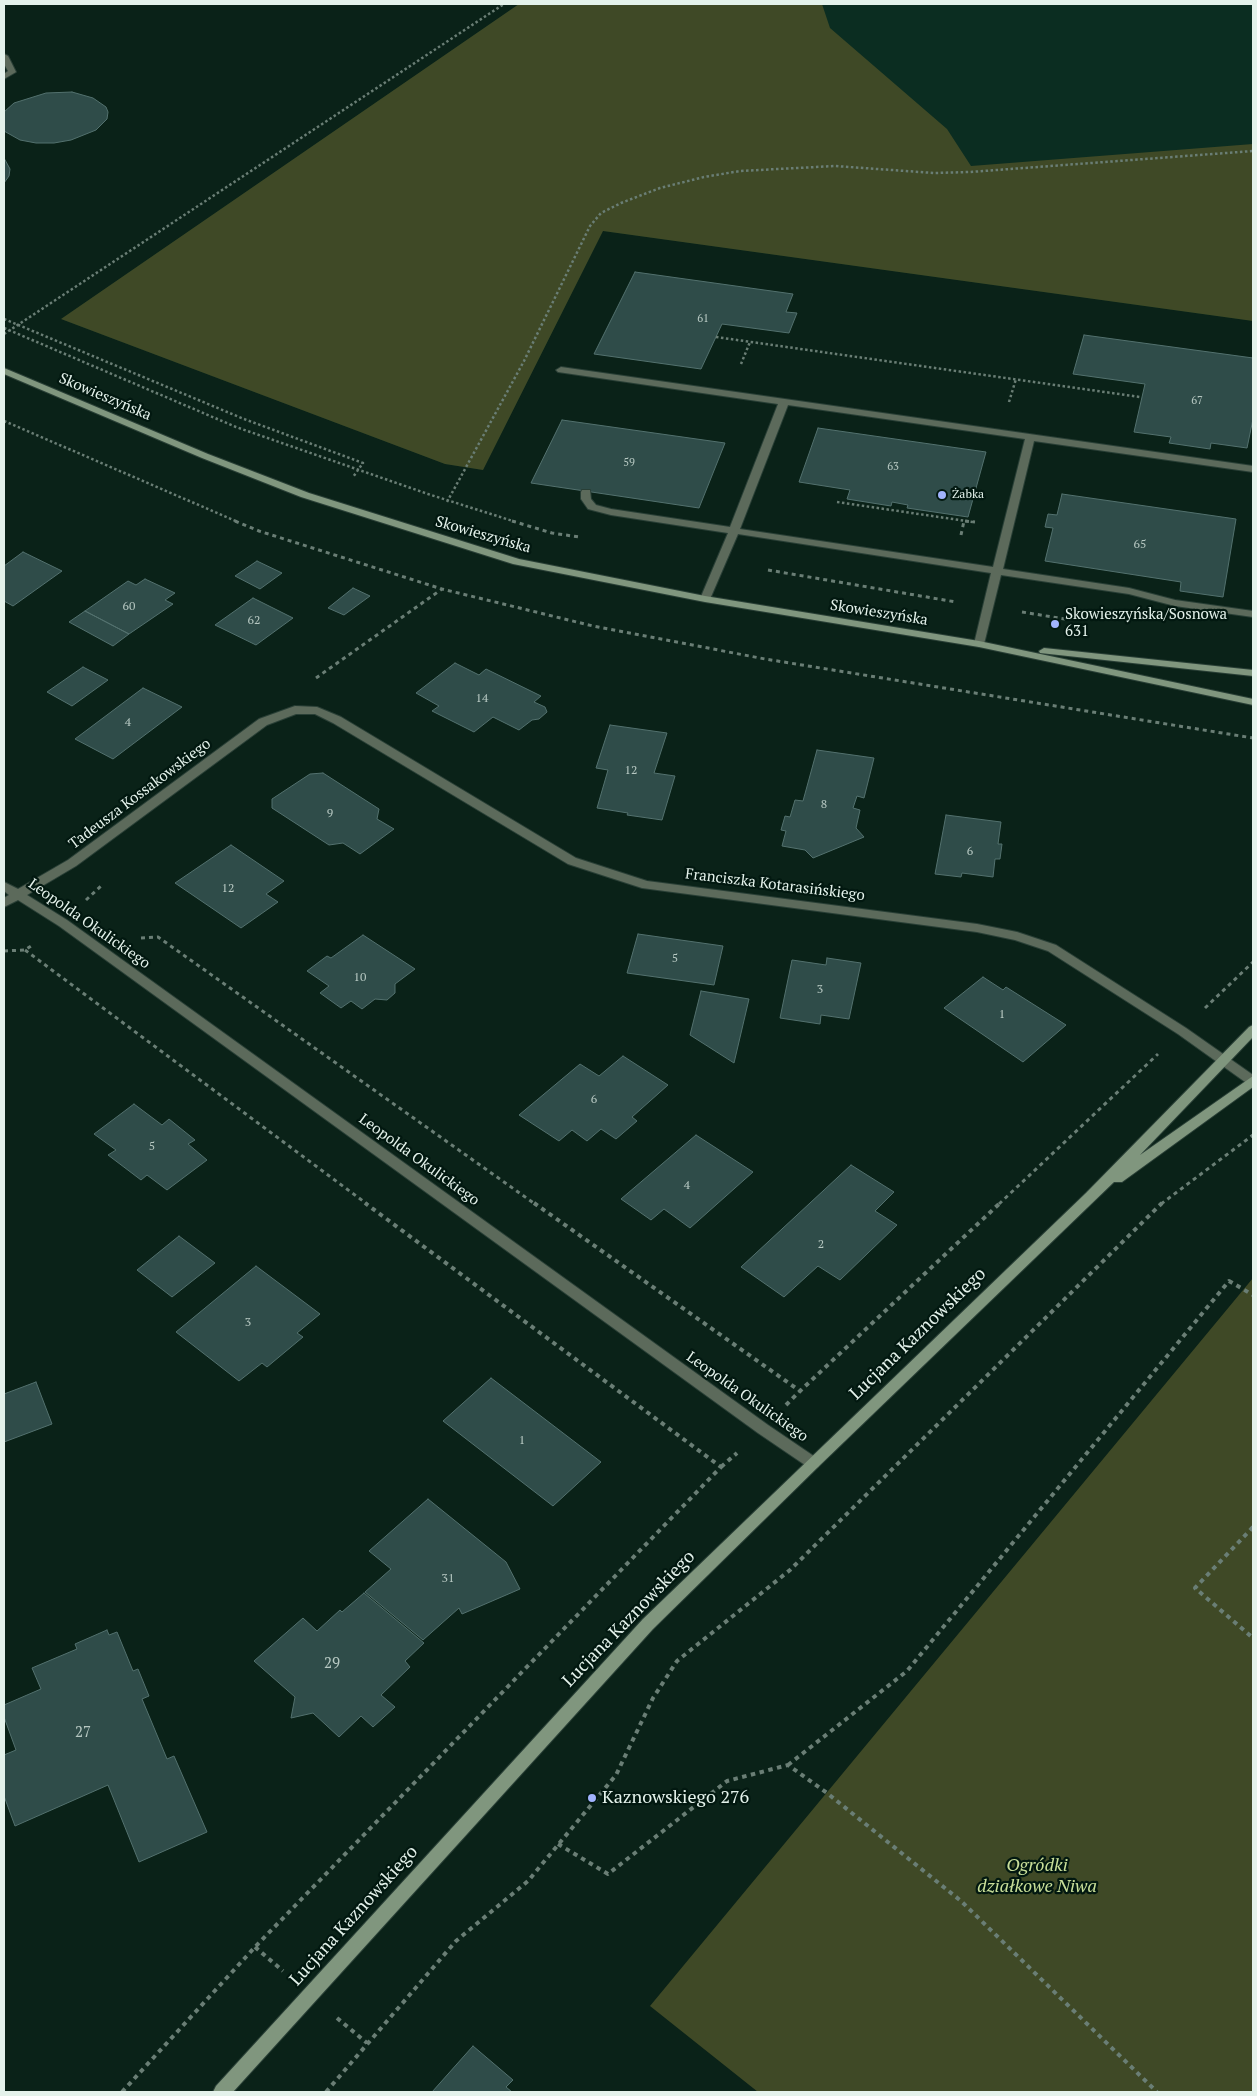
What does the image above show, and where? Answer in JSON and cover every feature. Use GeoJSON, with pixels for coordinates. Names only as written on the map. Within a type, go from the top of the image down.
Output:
{"type":"FeatureCollection","features":[{"type":"Feature","properties":{"kind":"street"},"geometry":{"type":"LineString","coordinates":[[4,56],[12,72],[4,77]]}},
{"type":"Feature","properties":{"kind":"street","name":"Skowieszyńska"},"geometry":{"type":"LineString","coordinates":[[4,370],[214,460],[305,495],[518,562],[705,599],[979,644],[1253,702]]}},
{"type":"Feature","properties":{"kind":"street"},"geometry":{"type":"LineString","coordinates":[[561,370],[1253,469]]}},
{"type":"Feature","properties":{"kind":"street"},"geometry":{"type":"LineString","coordinates":[[705,599],[734,531],[784,402]]}},
{"type":"Feature","properties":{"kind":"street"},"geometry":{"type":"LineString","coordinates":[[979,644],[1030,437]]}},
{"type":"Feature","properties":{"kind":"street"},"geometry":{"type":"LineString","coordinates":[[586,492],[586,499],[592,506],[611,512],[1129,592],[1175,602],[1253,614]]}},
{"type":"Feature","properties":{"kind":"street","name":"Skowieszyńska"},"geometry":{"type":"LineString","coordinates":[[979,644],[1253,673]]}},
{"type":"Feature","properties":{"kind":"street","name":"Tadeusza Kossakowskiego"},"geometry":{"type":"LineString","coordinates":[[4,903],[72,863],[263,722],[295,710]]}},
{"type":"Feature","properties":{"kind":"street","name":"Franciszka Kotarasińskiego"},"geometry":{"type":"LineString","coordinates":[[295,710],[317,711],[337,720],[572,861],[646,885],[978,928],[1017,936],[1052,948],[1182,1031],[1253,1081]]}},
{"type":"Feature","properties":{"kind":"street","name":"Leopolda Okulickiego"},"geometry":{"type":"LineString","coordinates":[[4,886],[62,923],[763,1429],[813,1463]]}},
{"type":"Feature","properties":{"kind":"street","name":"Lucjana Kaznowskiego"},"geometry":{"type":"LineString","coordinates":[[222,2092],[648,1624],[1090,1197],[1253,1030]]}},
{"type":"Feature","properties":{"kind":"street","name":"Lucjana Kaznowskiego"},"geometry":{"type":"LineString","coordinates":[[1090,1197],[1253,1081]]}},
{"type":"Feature","properties":{"kind":"path"},"geometry":{"type":"LineString","coordinates":[[4,334],[504,4]]}},
{"type":"Feature","properties":{"kind":"path"},"geometry":{"type":"LineString","coordinates":[[428,535],[524,361],[590,226],[601,213],[620,203],[660,188],[740,170],[835,166],[934,173],[970,172],[1209,156],[1253,151]]}},
{"type":"Feature","properties":{"kind":"path"},"geometry":{"type":"LineString","coordinates":[[716,337],[1140,396]]}},
{"type":"Feature","properties":{"kind":"path"},"geometry":{"type":"LineString","coordinates":[[746,352],[750,342]]}},
{"type":"Feature","properties":{"kind":"path"},"geometry":{"type":"LineString","coordinates":[[1000,432],[1016,379]]}},
{"type":"Feature","properties":{"kind":"path"},"geometry":{"type":"LineString","coordinates":[[4,421],[259,531],[442,589],[593,626],[765,659],[1253,738]]}},
{"type":"Feature","properties":{"kind":"path"},"geometry":{"type":"LineString","coordinates":[[837,502],[980,523]]}},
{"type":"Feature","properties":{"kind":"path"},"geometry":{"type":"LineString","coordinates":[[134,938],[158,937],[800,1391],[1253,962]]}},
{"type":"Feature","properties":{"kind":"path"},"geometry":{"type":"LineString","coordinates":[[25,950],[721,1467],[262,1940],[122,2092]]}},
{"type":"Feature","properties":{"kind":"path"},"geometry":{"type":"LineString","coordinates":[[326,2092],[456,1941],[528,1881],[616,1775],[652,1698],[677,1661],[790,1570],[1167,1198],[1253,1135]]}},
{"type":"Feature","properties":{"kind":"path"},"geometry":{"type":"LineString","coordinates":[[558,1844],[608,1874],[727,1781],[788,1764],[907,1671],[1229,1281],[1253,1295]]}},
{"type":"Feature","properties":{"kind":"path"},"geometry":{"type":"LineString","coordinates":[[1253,1527],[1194,1588],[1253,1638]]}},
{"type":"Feature","properties":{"kind":"path"},"geometry":{"type":"LineString","coordinates":[[788,1764],[961,1901],[1157,2092]]}},
{"type":"Feature","properties":{"kind":"shaded area"},"geometry":{"type":"Polygon","coordinates":[[[519,4],[1253,4],[1253,321],[603,231],[483,470],[445,464],[61,319],[519,4]]]}},
{"type":"Feature","properties":{"kind":"green space"},"geometry":{"type":"Polygon","coordinates":[[[519,4],[822,4],[830,28],[947,129],[971,166],[1253,144],[1253,321],[603,231],[483,470],[445,464],[61,319],[519,4]]]}},
{"type":"Feature","properties":{"kind":"green space","name":"Ogródki działkowe Niwa"},"geometry":{"type":"Polygon","coordinates":[[[1253,1278],[1253,2092],[758,2092],[650,2006],[1253,1278]]]}},
{"type":"Feature","properties":{"kind":"building"},"geometry":{"type":"Polygon","coordinates":[[[72,92],[93,98],[106,107],[108,112],[107,119],[96,130],[71,140],[54,143],[36,143],[20,140],[4,131],[4,112],[14,103],[46,93],[72,92]]]}},
{"type":"Feature","properties":{"kind":"building"},"geometry":{"type":"Polygon","coordinates":[[[4,158],[10,169],[9,176],[4,183],[4,158]]]}},
{"type":"Feature","properties":{"kind":"building"},"geometry":{"type":"Polygon","coordinates":[[[635,272],[793,294],[786,312],[797,313],[789,333],[722,324],[701,369],[594,354],[635,272]]]}},
{"type":"Feature","properties":{"kind":"building"},"geometry":{"type":"Polygon","coordinates":[[[1084,335],[1253,358],[1253,419],[1247,448],[1211,443],[1210,449],[1169,443],[1171,437],[1134,432],[1145,384],[1073,374],[1084,335]]]}},
{"type":"Feature","properties":{"kind":"building"},"geometry":{"type":"Polygon","coordinates":[[[562,420],[725,443],[699,508],[531,483],[562,420]]]}},
{"type":"Feature","properties":{"kind":"building"},"geometry":{"type":"Polygon","coordinates":[[[818,428],[986,452],[968,517],[907,508],[908,505],[892,502],[891,506],[847,499],[850,490],[799,482],[818,428]]]}},
{"type":"Feature","properties":{"kind":"building"},"geometry":{"type":"Polygon","coordinates":[[[1062,494],[1236,519],[1223,597],[1180,591],[1181,582],[1045,561],[1053,528],[1045,527],[1048,514],[1057,515],[1062,494]]]}},
{"type":"Feature","properties":{"kind":"building"},"geometry":{"type":"Polygon","coordinates":[[[23,552],[62,571],[13,606],[4,601],[4,566],[23,552]]]}},
{"type":"Feature","properties":{"kind":"building"},"geometry":{"type":"Polygon","coordinates":[[[257,561],[282,573],[260,589],[235,576],[257,561]]]}},
{"type":"Feature","properties":{"kind":"building"},"geometry":{"type":"Polygon","coordinates":[[[145,579],[175,593],[165,600],[173,604],[129,634],[85,611],[128,581],[136,585],[145,579]]]}},
{"type":"Feature","properties":{"kind":"building"},"geometry":{"type":"Polygon","coordinates":[[[353,588],[370,596],[344,615],[328,608],[353,588]]]}},
{"type":"Feature","properties":{"kind":"building"},"geometry":{"type":"Polygon","coordinates":[[[253,598],[293,618],[256,645],[215,625],[253,598]]]}},
{"type":"Feature","properties":{"kind":"building"},"geometry":{"type":"Polygon","coordinates":[[[85,611],[129,634],[113,646],[69,622],[85,611]]]}},
{"type":"Feature","properties":{"kind":"building"},"geometry":{"type":"Polygon","coordinates":[[[455,663],[479,675],[486,669],[541,696],[534,702],[545,707],[547,712],[539,719],[532,720],[519,730],[493,717],[474,732],[432,711],[439,706],[416,693],[455,663]]]}},
{"type":"Feature","properties":{"kind":"building"},"geometry":{"type":"Polygon","coordinates":[[[83,667],[108,680],[72,706],[47,692],[83,667]]]}},
{"type":"Feature","properties":{"kind":"building"},"geometry":{"type":"Polygon","coordinates":[[[143,688],[182,707],[113,759],[75,739],[143,688]]]}},
{"type":"Feature","properties":{"kind":"building"},"geometry":{"type":"Polygon","coordinates":[[[610,725],[667,733],[654,773],[675,776],[662,820],[597,808],[608,770],[596,768],[610,725]]]}},
{"type":"Feature","properties":{"kind":"building"},"geometry":{"type":"Polygon","coordinates":[[[817,750],[874,758],[864,798],[857,796],[853,808],[860,810],[856,828],[864,837],[813,858],[805,850],[782,846],[786,831],[781,830],[785,816],[790,817],[795,800],[803,801],[817,750]]]}},
{"type":"Feature","properties":{"kind":"building"},"geometry":{"type":"Polygon","coordinates":[[[323,773],[379,809],[377,819],[394,829],[360,854],[343,843],[329,845],[272,808],[272,799],[310,774],[323,773]]]}},
{"type":"Feature","properties":{"kind":"building"},"geometry":{"type":"Polygon","coordinates":[[[946,815],[1001,822],[998,844],[1002,844],[1000,859],[995,859],[993,877],[962,873],[961,877],[935,874],[946,815]]]}},
{"type":"Feature","properties":{"kind":"building"},"geometry":{"type":"Polygon","coordinates":[[[231,845],[284,881],[266,894],[278,902],[241,928],[175,883],[231,845]]]}},
{"type":"Feature","properties":{"kind":"building"},"geometry":{"type":"Polygon","coordinates":[[[638,934],[723,946],[714,985],[627,973],[638,934]]]}},
{"type":"Feature","properties":{"kind":"building"},"geometry":{"type":"Polygon","coordinates":[[[363,935],[415,969],[395,984],[395,993],[387,1000],[375,999],[362,1009],[351,1001],[341,1008],[320,993],[329,986],[307,971],[327,956],[331,958],[363,935]]]}},
{"type":"Feature","properties":{"kind":"building"},"geometry":{"type":"Polygon","coordinates":[[[827,958],[861,963],[849,1019],[821,1015],[820,1024],[780,1018],[792,960],[826,965],[827,958]]]}},
{"type":"Feature","properties":{"kind":"building"},"geometry":{"type":"Polygon","coordinates":[[[983,977],[1003,990],[1006,987],[1066,1025],[1023,1062],[944,1008],[983,977]]]}},
{"type":"Feature","properties":{"kind":"building"},"geometry":{"type":"Polygon","coordinates":[[[701,991],[749,999],[734,1063],[690,1035],[701,991]]]}},
{"type":"Feature","properties":{"kind":"building"},"geometry":{"type":"Polygon","coordinates":[[[623,1056],[668,1085],[632,1117],[637,1121],[616,1139],[601,1129],[587,1141],[572,1130],[559,1141],[519,1115],[580,1064],[599,1076],[623,1056]]]}},
{"type":"Feature","properties":{"kind":"building"},"geometry":{"type":"Polygon","coordinates":[[[134,1104],[162,1125],[169,1119],[195,1140],[188,1144],[207,1160],[167,1190],[147,1175],[141,1180],[108,1155],[116,1150],[94,1134],[134,1104]]]}},
{"type":"Feature","properties":{"kind":"building"},"geometry":{"type":"Polygon","coordinates":[[[696,1135],[753,1172],[690,1228],[664,1209],[651,1220],[621,1199],[696,1135]]]}},
{"type":"Feature","properties":{"kind":"building"},"geometry":{"type":"Polygon","coordinates":[[[851,1165],[894,1192],[875,1211],[897,1225],[840,1280],[818,1266],[784,1297],[741,1267],[851,1165]]]}},
{"type":"Feature","properties":{"kind":"building"},"geometry":{"type":"Polygon","coordinates":[[[179,1236],[215,1263],[172,1297],[137,1270],[179,1236]]]}},
{"type":"Feature","properties":{"kind":"building"},"geometry":{"type":"Polygon","coordinates":[[[256,1266],[320,1314],[297,1333],[303,1337],[267,1367],[262,1363],[239,1381],[176,1332],[256,1266]]]}},
{"type":"Feature","properties":{"kind":"building"},"geometry":{"type":"Polygon","coordinates":[[[491,1378],[601,1462],[553,1506],[443,1421],[491,1378]]]}},
{"type":"Feature","properties":{"kind":"building"},"geometry":{"type":"Polygon","coordinates":[[[36,1382],[52,1424],[4,1442],[4,1394],[36,1382]]]}},
{"type":"Feature","properties":{"kind":"building"},"geometry":{"type":"Polygon","coordinates":[[[428,1499],[506,1562],[520,1589],[462,1614],[459,1608],[423,1640],[365,1592],[391,1569],[369,1551],[428,1499]]]}},
{"type":"Feature","properties":{"kind":"building"},"geometry":{"type":"Polygon","coordinates":[[[364,1593],[424,1643],[405,1661],[410,1667],[381,1695],[395,1707],[373,1727],[361,1716],[339,1737],[313,1713],[291,1718],[295,1697],[254,1661],[303,1618],[317,1631],[340,1610],[342,1612],[364,1593]]]}},
{"type":"Feature","properties":{"kind":"building"},"geometry":{"type":"Polygon","coordinates":[[[107,1630],[109,1635],[117,1632],[133,1671],[138,1669],[149,1696],[142,1699],[167,1759],[174,1756],[207,1832],[139,1862],[108,1785],[15,1826],[4,1796],[4,1755],[16,1750],[4,1717],[4,1705],[41,1689],[32,1668],[77,1649],[75,1644],[107,1630]]]}},
{"type":"Feature","properties":{"kind":"building"},"geometry":{"type":"Polygon","coordinates":[[[473,2046],[513,2080],[506,2087],[512,2092],[432,2092],[473,2046]]]}},
{"type":"Feature","properties":{"kind":"place","name":"Żabka"},"geometry":{"type":"Point","coordinates":[942,495]}},
{"type":"Feature","properties":{"kind":"place","name":"Skowieszyńska/Sosnowa 631"},"geometry":{"type":"Point","coordinates":[1055,624]}},
{"type":"Feature","properties":{"kind":"place","name":"Kaznowskiego 276"},"geometry":{"type":"Point","coordinates":[592,1798]}}]}
